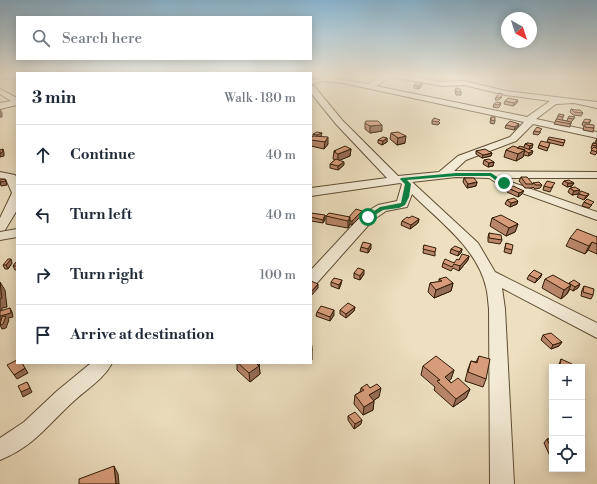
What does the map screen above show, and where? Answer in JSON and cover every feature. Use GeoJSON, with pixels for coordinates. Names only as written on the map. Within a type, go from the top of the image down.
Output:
{"type":"FeatureCollection","features":[{"type":"Feature","properties":{"kind":"street"},"geometry":{"type":"LineString","coordinates":[[320,99],[339,122],[473,246],[489,275],[494,286],[497,309],[502,484]]}},
{"type":"Feature","properties":{"kind":"street"},"geometry":{"type":"LineString","coordinates":[[424,99],[597,134]]}},
{"type":"Feature","properties":{"kind":"street"},"geometry":{"type":"LineString","coordinates":[[556,99],[597,102]]}},
{"type":"Feature","properties":{"kind":"street"},"geometry":{"type":"LineString","coordinates":[[441,176],[462,158],[513,139],[550,103],[577,101],[597,105]]}},
{"type":"Feature","properties":{"kind":"street"},"geometry":{"type":"LineString","coordinates":[[0,106],[16,102]]}},
{"type":"Feature","properties":{"kind":"street"},"geometry":{"type":"LineString","coordinates":[[1,175],[16,171]]}},
{"type":"Feature","properties":{"kind":"street"},"geometry":{"type":"LineString","coordinates":[[312,192],[456,174],[597,175]]}},
{"type":"Feature","properties":{"kind":"street"},"geometry":{"type":"LineString","coordinates":[[491,174],[504,183],[597,216]]}},
{"type":"Feature","properties":{"kind":"street"},"geometry":{"type":"LineString","coordinates":[[1,175],[11,177],[16,189]]}},
{"type":"Feature","properties":{"kind":"street"},"geometry":{"type":"LineString","coordinates":[[312,279],[368,217],[382,208],[399,206],[403,204],[406,197],[402,181]]}},
{"type":"Feature","properties":{"kind":"street"},"geometry":{"type":"LineString","coordinates":[[0,227],[9,214],[16,197]]}},
{"type":"Feature","properties":{"kind":"street"},"geometry":{"type":"LineString","coordinates":[[0,236],[16,234]]}},
{"type":"Feature","properties":{"kind":"street"},"geometry":{"type":"LineString","coordinates":[[489,275],[597,331]]}},
{"type":"Feature","properties":{"kind":"street"},"geometry":{"type":"LineString","coordinates":[[0,449],[12,443],[36,426],[52,407],[78,385],[94,374],[102,364]]}},
{"type":"Feature","properties":{"kind":"building"},"geometry":{"type":"Polygon","coordinates":[[[507,99],[518,100],[514,103],[505,101],[507,99]]]}},
{"type":"Feature","properties":{"kind":"building"},"geometry":{"type":"Polygon","coordinates":[[[496,102],[501,103],[498,105],[494,104],[496,102]]]}},
{"type":"Feature","properties":{"kind":"building"},"geometry":{"type":"Polygon","coordinates":[[[571,109],[580,110],[583,113],[574,112],[571,109]]]}},
{"type":"Feature","properties":{"kind":"building"},"geometry":{"type":"Polygon","coordinates":[[[559,114],[564,115],[563,117],[558,116],[559,114]]]}},
{"type":"Feature","properties":{"kind":"building"},"geometry":{"type":"Polygon","coordinates":[[[569,116],[575,117],[573,119],[568,118],[569,116]]]}},
{"type":"Feature","properties":{"kind":"building"},"geometry":{"type":"Polygon","coordinates":[[[491,117],[495,117],[495,121],[491,120],[491,117]]]}},
{"type":"Feature","properties":{"kind":"building"},"geometry":{"type":"Polygon","coordinates":[[[434,118],[440,120],[438,122],[432,121],[434,118]]]}},
{"type":"Feature","properties":{"kind":"building"},"geometry":{"type":"Polygon","coordinates":[[[557,119],[571,122],[571,124],[555,121],[557,119]]]}},
{"type":"Feature","properties":{"kind":"building"},"geometry":{"type":"Polygon","coordinates":[[[585,119],[591,120],[588,123],[583,122],[585,119]]]}},
{"type":"Feature","properties":{"kind":"building"},"geometry":{"type":"Polygon","coordinates":[[[366,121],[378,121],[382,125],[370,126],[365,123],[366,121]]]}},
{"type":"Feature","properties":{"kind":"building"},"geometry":{"type":"Polygon","coordinates":[[[510,121],[519,124],[515,127],[506,125],[510,121]]]}},
{"type":"Feature","properties":{"kind":"building"},"geometry":{"type":"Polygon","coordinates":[[[585,124],[594,125],[594,128],[585,127],[585,124]]]}},
{"type":"Feature","properties":{"kind":"building"},"geometry":{"type":"Polygon","coordinates":[[[537,127],[542,129],[539,132],[534,131],[537,127]]]}},
{"type":"Feature","properties":{"kind":"building"},"geometry":{"type":"Polygon","coordinates":[[[317,132],[322,133],[317,135],[313,134],[317,132]]]}},
{"type":"Feature","properties":{"kind":"building"},"geometry":{"type":"Polygon","coordinates":[[[398,132],[406,136],[398,138],[391,133],[398,132]]]}},
{"type":"Feature","properties":{"kind":"building"},"geometry":{"type":"Polygon","coordinates":[[[312,137],[328,137],[325,142],[312,140],[312,137]]]}},
{"type":"Feature","properties":{"kind":"building"},"geometry":{"type":"Polygon","coordinates":[[[383,137],[387,138],[383,141],[378,140],[383,137]]]}},
{"type":"Feature","properties":{"kind":"building"},"geometry":{"type":"Polygon","coordinates":[[[549,137],[565,140],[564,143],[548,139],[549,137]]]}},
{"type":"Feature","properties":{"kind":"building"},"geometry":{"type":"Polygon","coordinates":[[[541,141],[550,143],[548,148],[539,145],[541,141]]]}},
{"type":"Feature","properties":{"kind":"building"},"geometry":{"type":"Polygon","coordinates":[[[525,144],[533,144],[530,146],[525,144]]]}},
{"type":"Feature","properties":{"kind":"building"},"geometry":{"type":"Polygon","coordinates":[[[345,146],[351,149],[338,154],[334,152],[336,151],[334,151],[345,146]]]}},
{"type":"Feature","properties":{"kind":"building"},"geometry":{"type":"Polygon","coordinates":[[[513,146],[525,150],[518,154],[506,150],[513,146]]]}},
{"type":"Feature","properties":{"kind":"building"},"geometry":{"type":"Polygon","coordinates":[[[520,146],[533,151],[529,153],[525,150],[517,148],[520,146]]]}},
{"type":"Feature","properties":{"kind":"building"},"geometry":{"type":"Polygon","coordinates":[[[594,147],[597,148],[597,152],[591,150],[594,147]]]}},
{"type":"Feature","properties":{"kind":"building"},"geometry":{"type":"Polygon","coordinates":[[[485,149],[492,153],[483,155],[476,151],[485,149]]]}},
{"type":"Feature","properties":{"kind":"building"},"geometry":{"type":"Polygon","coordinates":[[[336,159],[344,162],[338,166],[330,164],[336,159]]]}},
{"type":"Feature","properties":{"kind":"building"},"geometry":{"type":"Polygon","coordinates":[[[489,159],[494,162],[489,163],[484,160],[489,159]]]}},
{"type":"Feature","properties":{"kind":"building"},"geometry":{"type":"Polygon","coordinates":[[[521,177],[527,177],[533,184],[526,184],[521,177]]]}},
{"type":"Feature","properties":{"kind":"building"},"geometry":{"type":"Polygon","coordinates":[[[464,178],[474,178],[477,182],[468,184],[464,178]]]}},
{"type":"Feature","properties":{"kind":"building"},"geometry":{"type":"Polygon","coordinates":[[[5,179],[6,181],[0,182],[0,180],[5,179]]]}},
{"type":"Feature","properties":{"kind":"building"},"geometry":{"type":"Polygon","coordinates":[[[569,180],[574,183],[564,181],[569,180]]]}},
{"type":"Feature","properties":{"kind":"building"},"geometry":{"type":"Polygon","coordinates":[[[547,181],[555,183],[551,188],[544,186],[547,181]]]}},
{"type":"Feature","properties":{"kind":"building"},"geometry":{"type":"Polygon","coordinates":[[[539,182],[542,185],[536,185],[533,183],[539,182]]]}},
{"type":"Feature","properties":{"kind":"building"},"geometry":{"type":"Polygon","coordinates":[[[513,186],[524,191],[519,193],[508,188],[513,186]]]}},
{"type":"Feature","properties":{"kind":"building"},"geometry":{"type":"Polygon","coordinates":[[[575,187],[580,190],[574,191],[570,188],[575,187]]]}},
{"type":"Feature","properties":{"kind":"building"},"geometry":{"type":"Polygon","coordinates":[[[581,191],[589,194],[586,196],[579,194],[581,191]]]}},
{"type":"Feature","properties":{"kind":"building"},"geometry":{"type":"Polygon","coordinates":[[[514,198],[518,201],[511,203],[507,200],[514,198]]]}},
{"type":"Feature","properties":{"kind":"building"},"geometry":{"type":"Polygon","coordinates":[[[587,199],[594,202],[591,205],[584,202],[587,199]]]}},
{"type":"Feature","properties":{"kind":"building"},"geometry":{"type":"Polygon","coordinates":[[[356,209],[362,211],[352,221],[350,221],[349,217],[356,209]]]}},
{"type":"Feature","properties":{"kind":"building"},"geometry":{"type":"Polygon","coordinates":[[[312,213],[325,215],[323,220],[312,217],[312,213]]]}},
{"type":"Feature","properties":{"kind":"building"},"geometry":{"type":"Polygon","coordinates":[[[329,213],[350,217],[348,221],[326,216],[329,213]]]}},
{"type":"Feature","properties":{"kind":"building"},"geometry":{"type":"Polygon","coordinates":[[[501,215],[518,224],[509,228],[492,218],[501,215]]]}},
{"type":"Feature","properties":{"kind":"building"},"geometry":{"type":"Polygon","coordinates":[[[412,216],[419,219],[411,225],[402,221],[407,217],[409,218],[412,216]]]}},
{"type":"Feature","properties":{"kind":"building"},"geometry":{"type":"Polygon","coordinates":[[[577,229],[597,237],[597,244],[592,242],[589,246],[570,238],[577,229]]]}},
{"type":"Feature","properties":{"kind":"building"},"geometry":{"type":"Polygon","coordinates":[[[489,233],[501,235],[502,240],[489,238],[489,233]]]}},
{"type":"Feature","properties":{"kind":"building"},"geometry":{"type":"Polygon","coordinates":[[[363,242],[371,244],[368,249],[361,247],[363,242]]]}},
{"type":"Feature","properties":{"kind":"building"},"geometry":{"type":"Polygon","coordinates":[[[506,243],[513,245],[512,250],[505,248],[506,243]]]}},
{"type":"Feature","properties":{"kind":"building"},"geometry":{"type":"Polygon","coordinates":[[[424,245],[436,248],[435,252],[423,249],[424,245]]]}},
{"type":"Feature","properties":{"kind":"building"},"geometry":{"type":"Polygon","coordinates":[[[455,246],[462,249],[459,252],[451,249],[455,246]]]}},
{"type":"Feature","properties":{"kind":"building"},"geometry":{"type":"Polygon","coordinates":[[[462,254],[469,256],[460,266],[454,264],[452,267],[443,263],[445,259],[454,263],[457,259],[459,260],[462,254]]]}},
{"type":"Feature","properties":{"kind":"building"},"geometry":{"type":"Polygon","coordinates":[[[8,259],[11,259],[6,265],[3,265],[8,259]]]}},
{"type":"Feature","properties":{"kind":"building"},"geometry":{"type":"Polygon","coordinates":[[[358,268],[364,270],[360,276],[354,273],[358,268]]]}},
{"type":"Feature","properties":{"kind":"building"},"geometry":{"type":"Polygon","coordinates":[[[534,270],[542,274],[537,279],[529,275],[534,270]]]}},
{"type":"Feature","properties":{"kind":"building"},"geometry":{"type":"Polygon","coordinates":[[[553,275],[571,285],[564,290],[545,279],[553,275]]]}},
{"type":"Feature","properties":{"kind":"building"},"geometry":{"type":"Polygon","coordinates":[[[446,277],[453,283],[436,290],[430,283],[442,281],[439,279],[446,277]]]}},
{"type":"Feature","properties":{"kind":"building"},"geometry":{"type":"Polygon","coordinates":[[[334,278],[342,280],[339,285],[331,282],[334,278]]]}},
{"type":"Feature","properties":{"kind":"building"},"geometry":{"type":"Polygon","coordinates":[[[574,280],[580,284],[575,287],[569,283],[574,280]]]}},
{"type":"Feature","properties":{"kind":"building"},"geometry":{"type":"Polygon","coordinates":[[[312,281],[318,284],[312,291],[312,281]]]}},
{"type":"Feature","properties":{"kind":"building"},"geometry":{"type":"Polygon","coordinates":[[[0,282],[2,298],[0,299],[0,282]]]}},
{"type":"Feature","properties":{"kind":"building"},"geometry":{"type":"Polygon","coordinates":[[[584,286],[594,289],[593,295],[583,292],[584,286]]]}},
{"type":"Feature","properties":{"kind":"building"},"geometry":{"type":"Polygon","coordinates":[[[348,303],[355,307],[346,314],[340,310],[348,303]]]}},
{"type":"Feature","properties":{"kind":"building"},"geometry":{"type":"Polygon","coordinates":[[[321,306],[334,310],[330,317],[317,312],[321,306]]]}},
{"type":"Feature","properties":{"kind":"building"},"geometry":{"type":"Polygon","coordinates":[[[10,308],[11,313],[0,316],[0,311],[10,308]]]}},
{"type":"Feature","properties":{"kind":"building"},"geometry":{"type":"Polygon","coordinates":[[[6,316],[3,324],[0,325],[2,317],[6,316]]]}},
{"type":"Feature","properties":{"kind":"building"},"geometry":{"type":"Polygon","coordinates":[[[551,333],[562,342],[553,345],[543,335],[551,333]]]}},
{"type":"Feature","properties":{"kind":"building"},"geometry":{"type":"Polygon","coordinates":[[[436,356],[454,370],[445,377],[451,383],[458,378],[470,389],[456,399],[437,381],[440,380],[423,366],[436,356]]]}},
{"type":"Feature","properties":{"kind":"building"},"geometry":{"type":"Polygon","coordinates":[[[479,356],[490,359],[486,379],[468,372],[471,361],[477,363],[479,356]]]}},
{"type":"Feature","properties":{"kind":"building"},"geometry":{"type":"Polygon","coordinates":[[[561,359],[572,364],[560,364],[561,359]]]}},
{"type":"Feature","properties":{"kind":"building"},"geometry":{"type":"Polygon","coordinates":[[[16,360],[16,364],[23,364],[25,368],[14,375],[7,365],[16,360]]]}},
{"type":"Feature","properties":{"kind":"building"},"geometry":{"type":"Polygon","coordinates":[[[239,364],[257,364],[259,366],[249,373],[239,364]]]}},
{"type":"Feature","properties":{"kind":"building"},"geometry":{"type":"Polygon","coordinates":[[[27,382],[30,388],[21,392],[18,386],[27,382]]]}},
{"type":"Feature","properties":{"kind":"building"},"geometry":{"type":"Polygon","coordinates":[[[367,384],[370,388],[377,384],[381,388],[369,395],[374,401],[364,407],[355,395],[364,390],[361,388],[367,384]]]}},
{"type":"Feature","properties":{"kind":"building"},"geometry":{"type":"Polygon","coordinates":[[[355,412],[362,420],[355,424],[348,416],[355,412]]]}},
{"type":"Feature","properties":{"kind":"building"},"geometry":{"type":"Polygon","coordinates":[[[114,466],[116,484],[79,484],[79,479],[114,466]]]}},
{"type":"Feature","properties":{"kind":"route"},"geometry":{"type":"LineString","coordinates":[[368,217],[382,208],[399,206],[403,204],[406,197],[408,184],[403,179],[456,174],[491,174],[504,183]]}}]}
